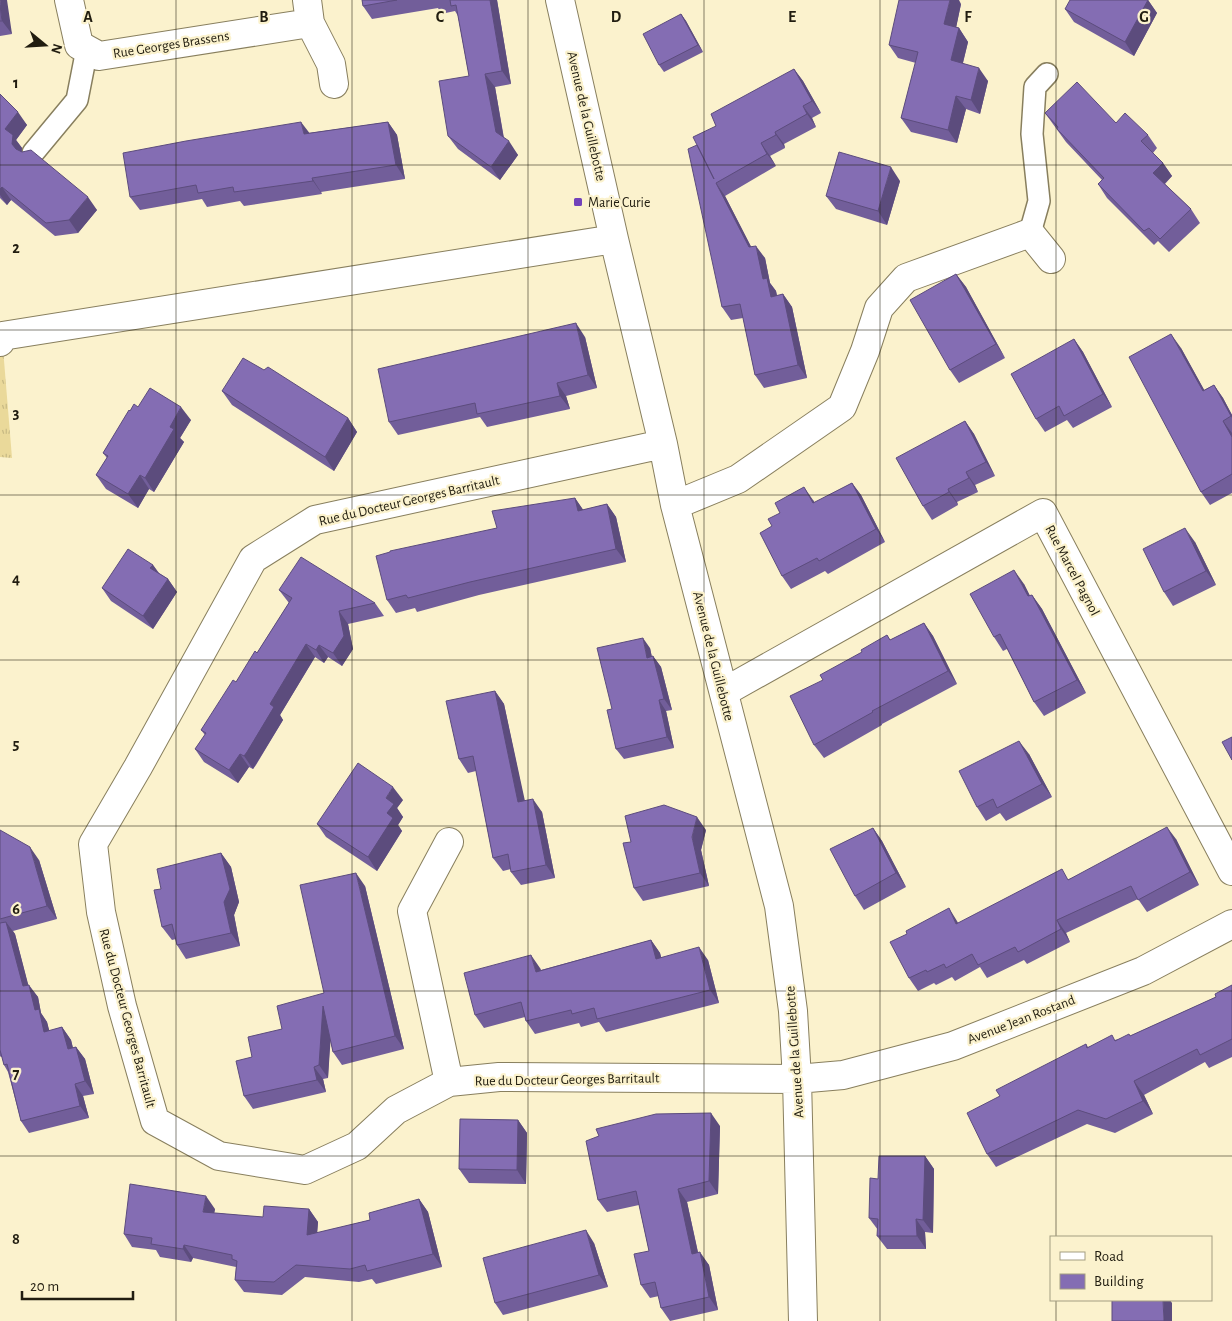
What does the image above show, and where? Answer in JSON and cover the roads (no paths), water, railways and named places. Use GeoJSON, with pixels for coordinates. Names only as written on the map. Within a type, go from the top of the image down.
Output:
{"type":"FeatureCollection","features":[{"type":"Feature","properties":{"kind":"street"},"geometry":{"type":"LineString","coordinates":[[70,0],[79,45],[87,49]]}},
{"type":"Feature","properties":{"kind":"street","name":"Avenue de la Guillebotte"},"geometry":{"type":"LineString","coordinates":[[560,0],[663,444],[675,505],[780,906],[793,1011],[797,1079],[803,1321]]}},
{"type":"Feature","properties":{"kind":"street","name":"Rue Georges Brassens"},"geometry":{"type":"LineString","coordinates":[[87,49],[99,56],[308,11],[331,64],[334,84]]}},
{"type":"Feature","properties":{"kind":"street"},"geometry":{"type":"LineString","coordinates":[[675,505],[738,479],[842,406],[865,351],[879,308],[906,278],[1030,233],[1051,259]]}},
{"type":"Feature","properties":{"kind":"street"},"geometry":{"type":"LineString","coordinates":[[0,342],[2,336],[614,239]]}},
{"type":"Feature","properties":{"kind":"street","name":"Rue du Docteur Georges Barritault"},"geometry":{"type":"LineString","coordinates":[[663,444],[315,520],[253,559],[138,767],[93,844],[105,931],[122,1006],[156,1121],[219,1156],[305,1170],[357,1146],[396,1110],[450,1082],[499,1077],[797,1079]]}},
{"type":"Feature","properties":{"kind":"street","name":"Rue Marcel Pagnol"},"geometry":{"type":"LineString","coordinates":[[724,692],[1044,513],[1232,871]]}},
{"type":"Feature","properties":{"kind":"street"},"geometry":{"type":"LineString","coordinates":[[449,842],[412,911],[450,1082]]}},
{"type":"Feature","properties":{"kind":"street","name":"Avenue Jean Rostand"},"geometry":{"type":"LineString","coordinates":[[797,1079],[843,1075],[953,1046],[1144,971],[1232,924]]}},
{"type":"Feature","properties":{"kind":"lane"},"geometry":{"type":"LineString","coordinates":[[33,153],[76,100],[87,49]]}},
{"type":"Feature","properties":{"kind":"lane"},"geometry":{"type":"LineString","coordinates":[[1030,233],[1039,200],[1032,134],[1036,87],[1047,74]]}},
{"type":"Feature","properties":{"kind":"place","name":"Marie Curie"},"geometry":{"type":"Point","coordinates":[578,202]}}]}
